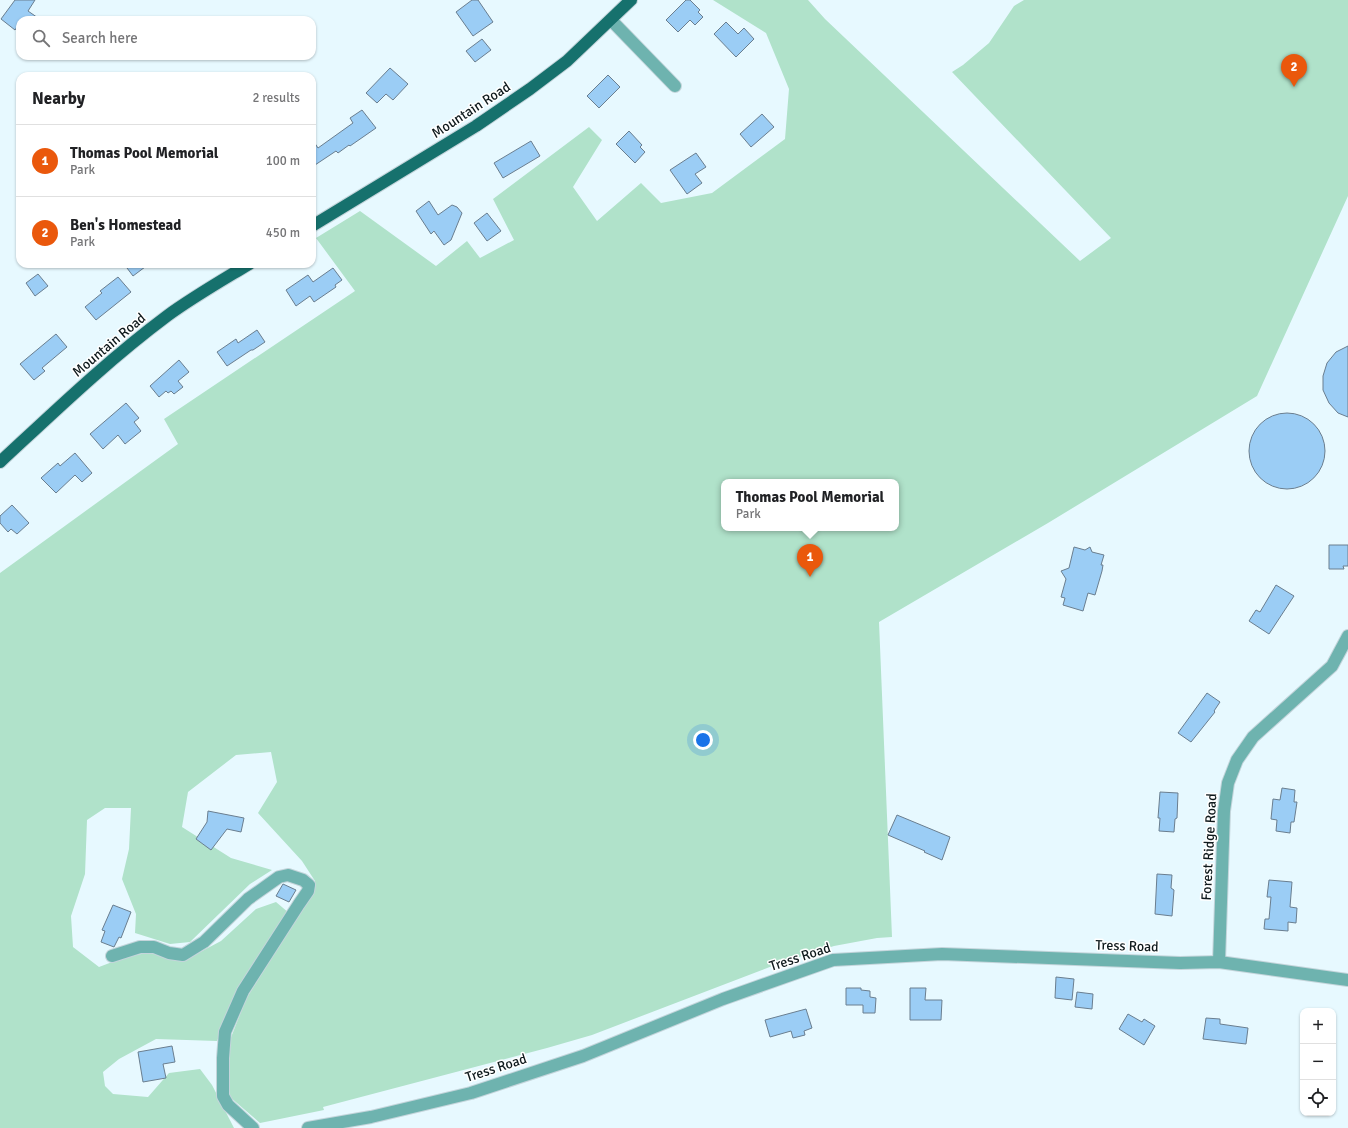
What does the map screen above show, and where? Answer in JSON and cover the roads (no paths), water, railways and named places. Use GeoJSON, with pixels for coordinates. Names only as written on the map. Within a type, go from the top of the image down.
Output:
{"type":"FeatureCollection","features":[{"type":"Feature","properties":{"kind":"main road","name":"Mountain Road"},"geometry":{"type":"LineString","coordinates":[[316,224],[476,126],[506,106],[556,70],[631,0]]}},
{"type":"Feature","properties":{"kind":"main road","name":"Mountain Road"},"geometry":{"type":"LineString","coordinates":[[0,462],[112,360],[149,330],[187,302],[242,268]]}},
{"type":"Feature","properties":{"kind":"street"},"geometry":{"type":"LineString","coordinates":[[611,20],[675,86]]}},
{"type":"Feature","properties":{"kind":"street","name":"Forest Ridge Road"},"geometry":{"type":"LineString","coordinates":[[1219,962],[1224,811],[1228,783],[1237,760],[1252,737],[1332,666],[1348,636]]}},
{"type":"Feature","properties":{"kind":"street"},"geometry":{"type":"LineString","coordinates":[[112,956],[140,947],[154,947],[169,953],[183,955],[204,942],[248,899],[278,877],[288,875],[303,880],[309,885],[308,891],[300,904],[242,991],[225,1032],[223,1096],[228,1105],[253,1128]]}},
{"type":"Feature","properties":{"kind":"street","name":"Tress Road"},"geometry":{"type":"LineString","coordinates":[[308,1128],[372,1117],[471,1093],[583,1056],[723,999],[833,960],[942,954],[1180,963],[1219,962],[1348,980]]}},
{"type":"Feature","properties":{"kind":"place","name":"Ben's Homestead"},"geometry":{"type":"Point","coordinates":[1294,87]}},
{"type":"Feature","properties":{"kind":"place","name":"Thomas Pool Memorial"},"geometry":{"type":"Point","coordinates":[810,577]}}]}
